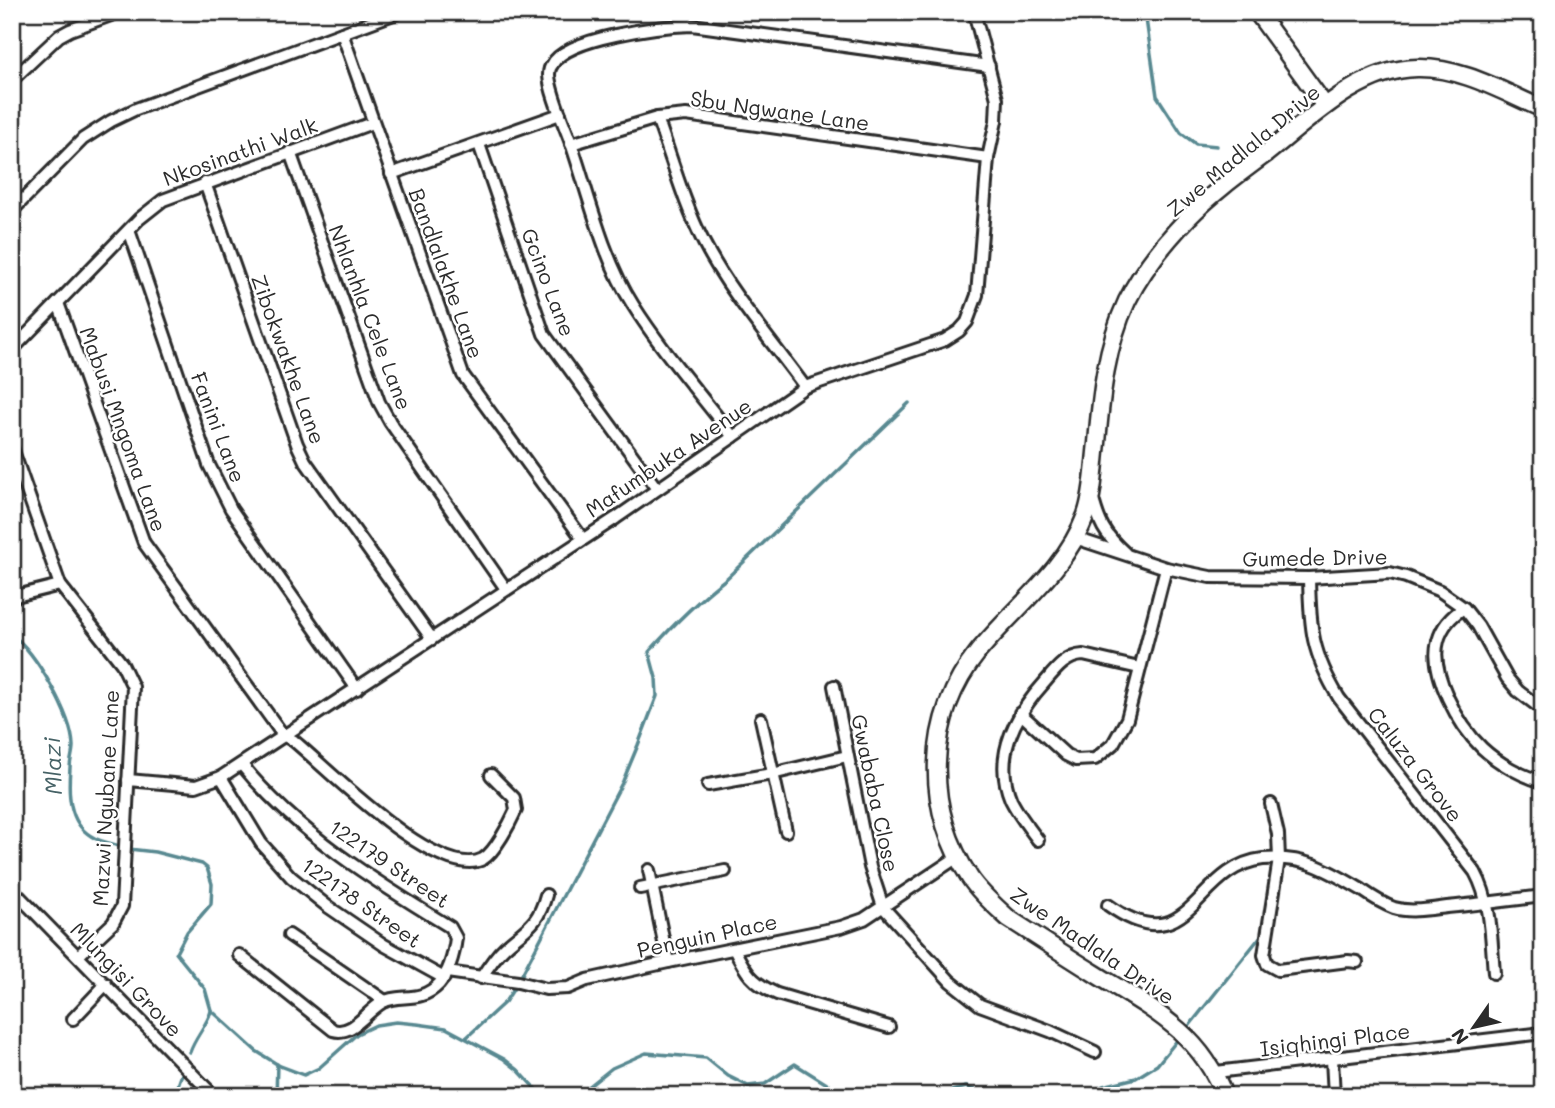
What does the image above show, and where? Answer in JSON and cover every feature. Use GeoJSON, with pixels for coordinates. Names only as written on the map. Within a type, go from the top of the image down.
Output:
{"type":"FeatureCollection","features":[{"type":"Feature","properties":{"kind":"street"},"geometry":{"type":"LineString","coordinates":[[12,80],[59,36],[119,12]]}},
{"type":"Feature","properties":{"kind":"street"},"geometry":{"type":"LineString","coordinates":[[12,211],[83,139],[111,121],[136,109],[399,12]]}},
{"type":"Feature","properties":{"kind":"street","name":"Mafumbuka Avenue"},"geometry":{"type":"LineString","coordinates":[[128,780],[196,786],[221,777],[657,489],[805,387],[945,340],[959,331],[967,322],[977,295],[988,158],[997,109],[997,99],[974,12]]}},
{"type":"Feature","properties":{"kind":"street"},"geometry":{"type":"LineString","coordinates":[[1257,12],[1325,106]]}},
{"type":"Feature","properties":{"kind":"street"},"geometry":{"type":"LineString","coordinates":[[733,437],[632,304],[604,242],[560,114],[549,76],[553,62],[561,54],[578,46],[619,33],[692,25],[989,66]]}},
{"type":"Feature","properties":{"kind":"street","name":"Bandlalakhe Lane"},"geometry":{"type":"LineString","coordinates":[[342,33],[463,374],[582,538]]}},
{"type":"Feature","properties":{"kind":"street","name":"Zwe Madlala Drive"},"geometry":{"type":"LineString","coordinates":[[1224,1096],[1216,1072],[1199,1050],[1163,1015],[1008,918],[971,879],[946,830],[938,801],[936,764],[940,734],[949,704],[960,678],[978,652],[1050,574],[1075,538],[1092,493],[1104,375],[1127,300],[1157,255],[1188,218],[1325,106],[1367,81],[1393,71],[1439,69],[1462,74],[1543,109]]}},
{"type":"Feature","properties":{"kind":"street"},"geometry":{"type":"LineString","coordinates":[[391,174],[560,114]]}},
{"type":"Feature","properties":{"kind":"street","name":"Sbu Ngwane Lane"},"geometry":{"type":"LineString","coordinates":[[571,144],[657,118],[686,115],[988,158]]}},
{"type":"Feature","properties":{"kind":"street"},"geometry":{"type":"LineString","coordinates":[[657,118],[693,220],[716,265],[805,387]]}},
{"type":"Feature","properties":{"kind":"street","name":"Nkosinathi Walk"},"geometry":{"type":"LineString","coordinates":[[12,350],[129,230],[163,200],[372,123]]}},
{"type":"Feature","properties":{"kind":"street","name":"Gcino Lane"},"geometry":{"type":"LineString","coordinates":[[479,144],[544,334],[657,489]]}},
{"type":"Feature","properties":{"kind":"street","name":"Nhlanhla Cele Lane"},"geometry":{"type":"LineString","coordinates":[[290,152],[379,402],[390,422],[506,589]]}},
{"type":"Feature","properties":{"kind":"street","name":"Zibokwakhe Lane"},"geometry":{"type":"LineString","coordinates":[[205,183],[305,461],[432,639]]}},
{"type":"Feature","properties":{"kind":"street","name":"Fanini Lane"},"geometry":{"type":"LineString","coordinates":[[129,230],[218,486],[231,509],[357,689]]}},
{"type":"Feature","properties":{"kind":"street","name":"Mabusi Mngoma Lane"},"geometry":{"type":"LineString","coordinates":[[58,303],[144,543],[283,735],[294,741],[389,824],[427,848],[464,862],[475,862],[488,855],[516,810],[514,798],[491,775]]}},
{"type":"Feature","properties":{"kind":"street","name":"Mazwi Ngubane Lane"},"geometry":{"type":"LineString","coordinates":[[12,448],[60,585],[122,664],[133,687],[122,906],[113,923],[78,956]]}},
{"type":"Feature","properties":{"kind":"street"},"geometry":{"type":"LineString","coordinates":[[1092,493],[1103,530],[1127,555]]}},
{"type":"Feature","properties":{"kind":"street","name":"Gumede Drive"},"geometry":{"type":"LineString","coordinates":[[1075,538],[1166,568],[1210,577],[1309,578],[1390,573],[1440,591],[1464,608],[1478,626],[1507,678],[1518,691],[1543,710]]}},
{"type":"Feature","properties":{"kind":"street"},"geometry":{"type":"LineString","coordinates":[[1020,713],[1066,755],[1076,760],[1095,759],[1113,744],[1127,719],[1166,568]]}},
{"type":"Feature","properties":{"kind":"street","name":"Caluza Grove"},"geometry":{"type":"LineString","coordinates":[[1309,578],[1310,625],[1315,651],[1324,673],[1339,698],[1468,860],[1484,888],[1488,903],[1494,973]]}},
{"type":"Feature","properties":{"kind":"street"},"geometry":{"type":"LineString","coordinates":[[12,597],[60,585]]}},
{"type":"Feature","properties":{"kind":"street"},"geometry":{"type":"LineString","coordinates":[[1464,608],[1451,616],[1443,628],[1437,642],[1436,656],[1442,682],[1457,719],[1482,748],[1507,766],[1543,782]]}},
{"type":"Feature","properties":{"kind":"street"},"geometry":{"type":"LineString","coordinates":[[1038,841],[1018,813],[1006,781],[1006,747],[1020,713],[1051,674],[1075,656],[1139,668]]}},
{"type":"Feature","properties":{"kind":"street","name":"Gwababa Close"},"geometry":{"type":"LineString","coordinates":[[834,686],[870,867],[883,907]]}},
{"type":"Feature","properties":{"kind":"street"},"geometry":{"type":"LineString","coordinates":[[761,719],[786,831]]}},
{"type":"Feature","properties":{"kind":"street"},"geometry":{"type":"LineString","coordinates":[[708,785],[772,774],[848,756]]}},
{"type":"Feature","properties":{"kind":"street","name":"122179 Street"},"geometry":{"type":"LineString","coordinates":[[242,765],[274,800],[328,846],[375,880],[450,927],[456,939],[445,975]]}},
{"type":"Feature","properties":{"kind":"street","name":"122178 Street"},"geometry":{"type":"LineString","coordinates":[[221,777],[261,844],[291,877],[327,906],[384,944],[445,975]]}},
{"type":"Feature","properties":{"kind":"street"},"geometry":{"type":"LineString","coordinates":[[1271,804],[1278,834],[1279,859],[1264,955],[1267,964],[1278,970],[1357,962]]}},
{"type":"Feature","properties":{"kind":"street","name":"Penguin Place"},"geometry":{"type":"LineString","coordinates":[[445,975],[518,982],[546,989],[568,988],[587,980],[854,924],[959,856]]}},
{"type":"Feature","properties":{"kind":"street"},"geometry":{"type":"LineString","coordinates":[[1108,905],[1136,922],[1167,924],[1232,871],[1253,861],[1279,859],[1311,862],[1395,908],[1418,910],[1543,896]]}},
{"type":"Feature","properties":{"kind":"street"},"geometry":{"type":"LineString","coordinates":[[649,870],[668,962]]}},
{"type":"Feature","properties":{"kind":"street"},"geometry":{"type":"LineString","coordinates":[[640,888],[725,871]]}},
{"type":"Feature","properties":{"kind":"street","name":"Mlungisi Grove"},"geometry":{"type":"LineString","coordinates":[[12,889],[214,1096]]}},
{"type":"Feature","properties":{"kind":"street"},"geometry":{"type":"LineString","coordinates":[[481,978],[504,948],[534,924],[546,895]]}},
{"type":"Feature","properties":{"kind":"street"},"geometry":{"type":"LineString","coordinates":[[883,907],[950,981],[980,1005],[1050,1031],[1095,1052]]}},
{"type":"Feature","properties":{"kind":"street"},"geometry":{"type":"LineString","coordinates":[[289,935],[385,1001]]}},
{"type":"Feature","properties":{"kind":"street"},"geometry":{"type":"LineString","coordinates":[[734,949],[746,973],[760,986],[777,994],[889,1027]]}},
{"type":"Feature","properties":{"kind":"street"},"geometry":{"type":"LineString","coordinates":[[239,956],[324,1023],[341,1032],[349,1030],[385,1001],[426,993],[445,975]]}},
{"type":"Feature","properties":{"kind":"street"},"geometry":{"type":"LineString","coordinates":[[73,1019],[106,984]]}},
{"type":"Feature","properties":{"kind":"street","name":"Isiqhingi Place"},"geometry":{"type":"LineString","coordinates":[[1216,1072],[1543,1032]]}},
{"type":"Feature","properties":{"kind":"street"},"geometry":{"type":"LineString","coordinates":[[1332,1059],[1335,1096]]}},
{"type":"Feature","properties":{"kind":"waterway"},"geometry":{"type":"LineString","coordinates":[[1145,12],[1157,96],[1181,133],[1196,144],[1217,146]]}},
{"type":"Feature","properties":{"kind":"waterway"},"geometry":{"type":"LineString","coordinates":[[466,1038],[505,1002],[518,982],[623,781],[657,696],[656,678],[649,652],[686,613],[727,578],[909,403]]}},
{"type":"Feature","properties":{"kind":"waterway","name":"Mlazi"},"geometry":{"type":"LineString","coordinates":[[12,635],[32,655],[42,670],[66,718],[73,746],[69,787],[74,815],[83,830],[94,838],[116,845]]}},
{"type":"Feature","properties":{"kind":"waterway"},"geometry":{"type":"LineString","coordinates":[[129,849],[155,852],[202,864],[207,868],[212,884],[211,904],[187,932],[176,953],[205,989],[211,1010],[256,1051],[280,1066],[304,1075],[319,1068],[357,1034],[376,1025],[396,1022],[417,1024],[446,1028],[504,1059],[542,1096]]}},
{"type":"Feature","properties":{"kind":"waterway"},"geometry":{"type":"LineString","coordinates":[[1186,1030],[1264,932]]}},
{"type":"Feature","properties":{"kind":"waterway"},"geometry":{"type":"LineString","coordinates":[[190,1052],[211,1011]]}},
{"type":"Feature","properties":{"kind":"waterway"},"geometry":{"type":"LineString","coordinates":[[1085,1096],[1103,1086],[1136,1078],[1157,1065],[1179,1038]]}},
{"type":"Feature","properties":{"kind":"waterway"},"geometry":{"type":"LineString","coordinates":[[577,1096],[612,1068],[646,1053],[706,1058],[728,1076],[748,1086],[765,1084],[795,1064],[846,1096]]}},
{"type":"Feature","properties":{"kind":"waterway"},"geometry":{"type":"LineString","coordinates":[[276,1096],[277,1064]]}},
{"type":"Feature","properties":{"kind":"waterway"},"geometry":{"type":"LineString","coordinates":[[169,1096],[177,1088],[183,1071]]}},
{"type":"Feature","properties":{"kind":"waterway"},"geometry":{"type":"LineString","coordinates":[[934,1096],[966,1087],[989,1096]]}}]}
